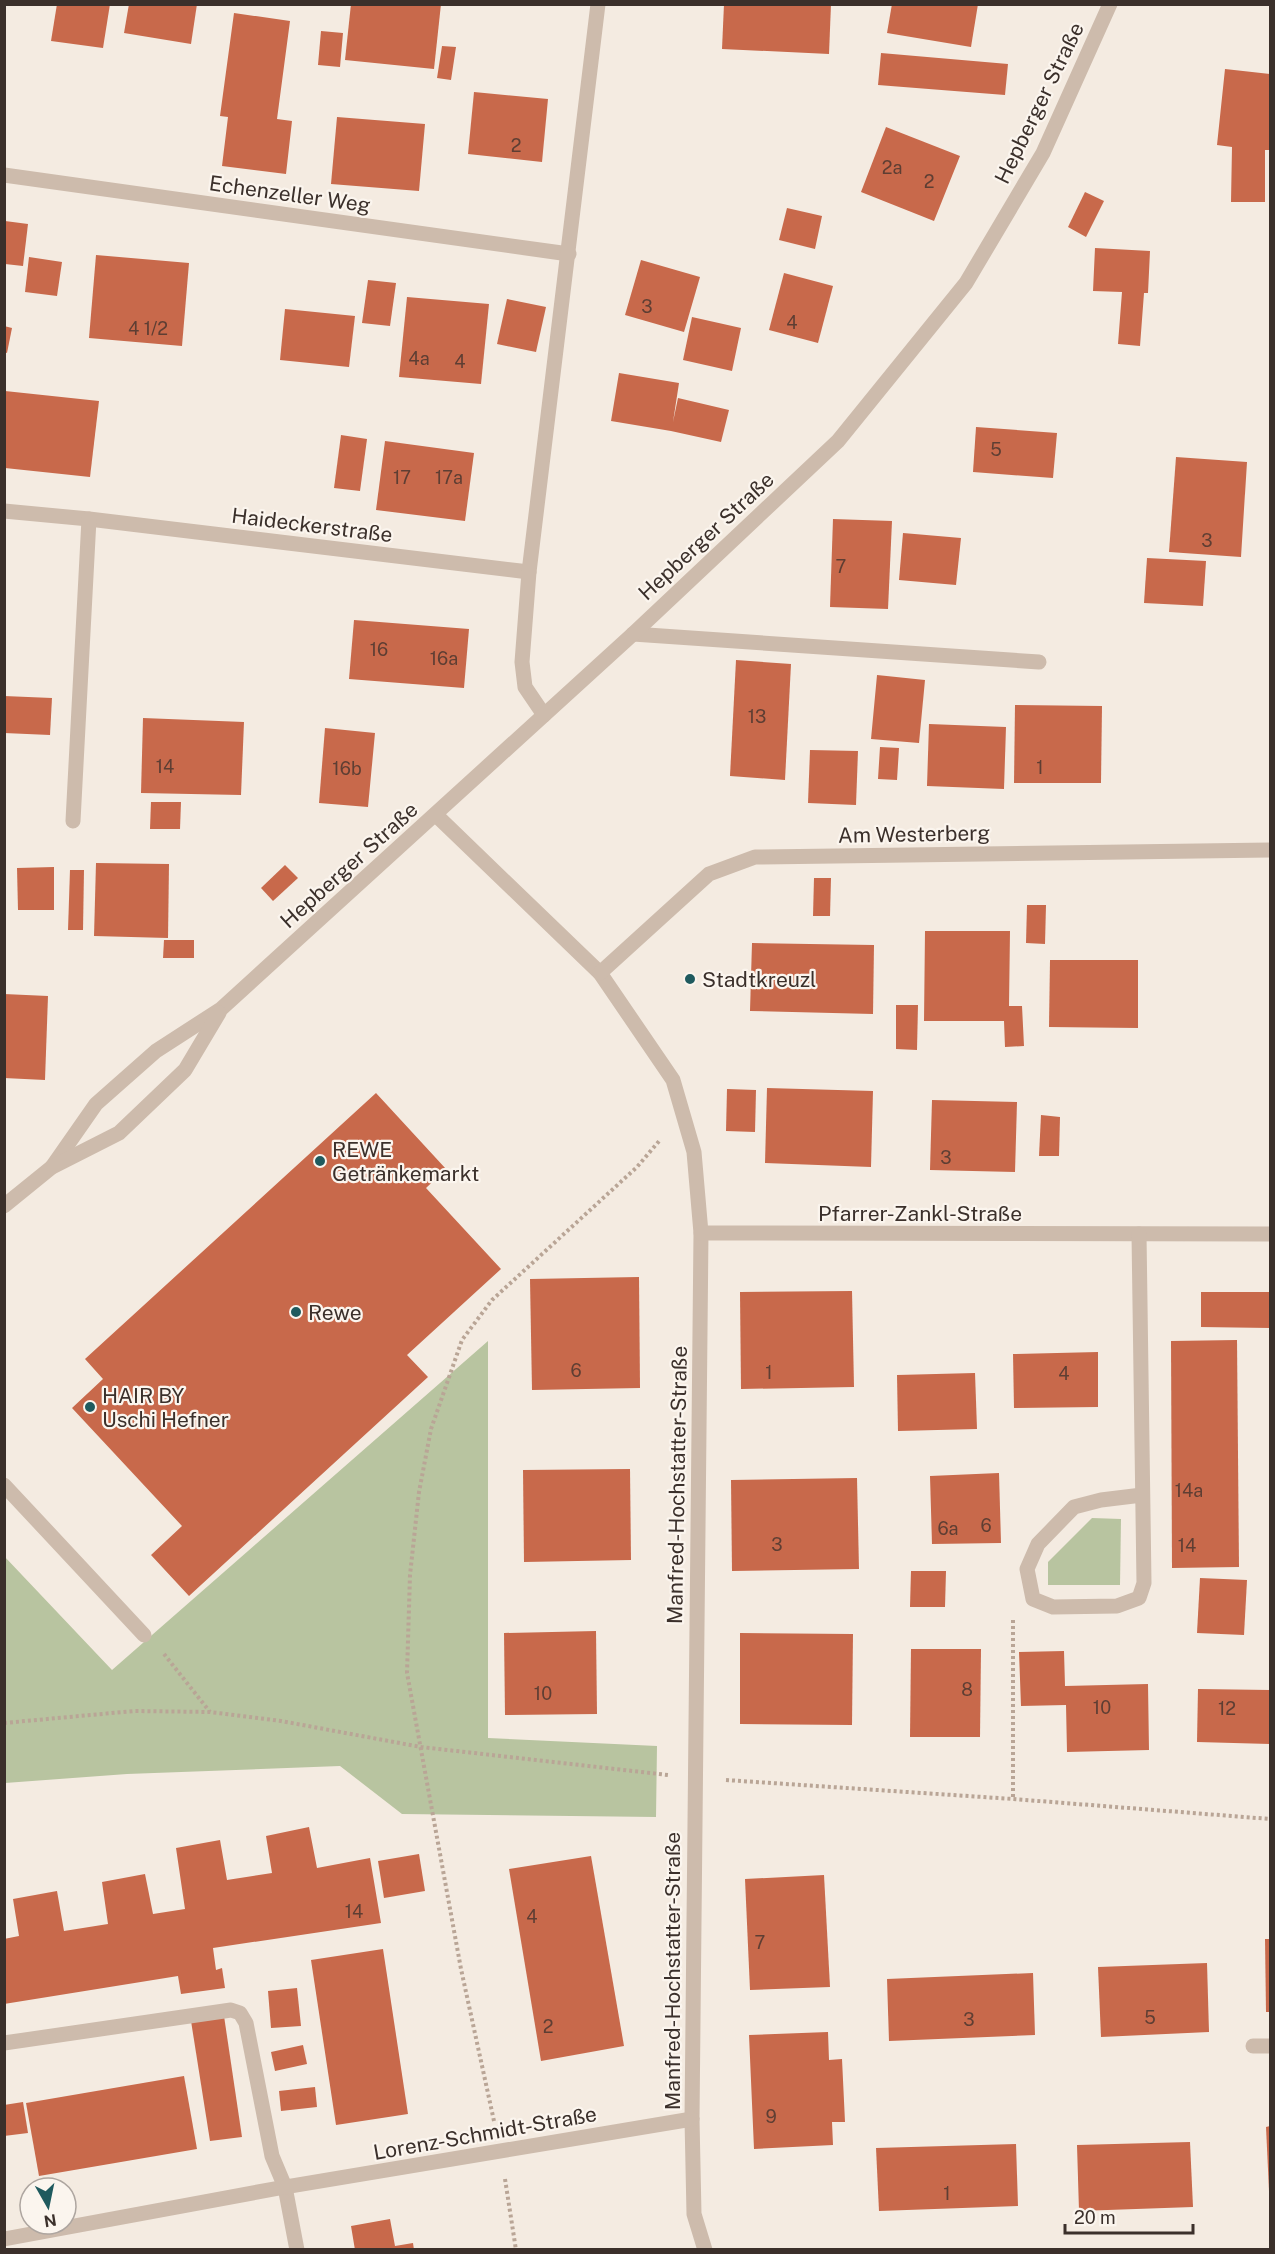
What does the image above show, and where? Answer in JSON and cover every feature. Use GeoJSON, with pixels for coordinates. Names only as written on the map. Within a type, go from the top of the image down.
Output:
{"type":"FeatureCollection","features":[{"type":"Feature","properties":{"kind":"street"},"geometry":{"type":"LineString","coordinates":[[544,715],[525,687],[522,662],[529,572],[598,4]]}},
{"type":"Feature","properties":{"kind":"street","name":"Hepberger Straße"},"geometry":{"type":"LineString","coordinates":[[52,1167],[96,1104],[156,1051],[221,1009],[633,634],[838,441],[966,283],[1043,153],[1110,4]]}},
{"type":"Feature","properties":{"kind":"street","name":"Echenzeller Weg"},"geometry":{"type":"LineString","coordinates":[[4,175],[569,254]]}},
{"type":"Feature","properties":{"kind":"street","name":"Haideckerstraße"},"geometry":{"type":"LineString","coordinates":[[4,511],[89,519],[529,572]]}},
{"type":"Feature","properties":{"kind":"street"},"geometry":{"type":"LineString","coordinates":[[73,821],[89,519]]}},
{"type":"Feature","properties":{"kind":"street"},"geometry":{"type":"LineString","coordinates":[[633,634],[1040,662]]}},
{"type":"Feature","properties":{"kind":"street","name":"Manfred-Hochstatter-Straße"},"geometry":{"type":"LineString","coordinates":[[436,815],[600,973],[673,1080],[685,1113],[694,1152],[701,1233],[692,2119],[694,2214],[705,2250]]}},
{"type":"Feature","properties":{"kind":"street","name":"Am Westerberg"},"geometry":{"type":"LineString","coordinates":[[600,973],[709,874],[755,857],[1270,850]]}},
{"type":"Feature","properties":{"kind":"street","name":"Hepberger Straße"},"geometry":{"type":"LineString","coordinates":[[8,1197],[52,1167],[119,1133],[185,1070],[221,1009]]}},
{"type":"Feature","properties":{"kind":"street","name":"Pfarrer-Zankl-Straße"},"geometry":{"type":"LineString","coordinates":[[701,1233],[1270,1234]]}},
{"type":"Feature","properties":{"kind":"street"},"geometry":{"type":"LineString","coordinates":[[1138,1234],[1144,1583],[1139,1598],[1117,1606],[1053,1607],[1033,1599],[1027,1569],[1038,1544],[1074,1508],[1101,1500],[1142,1495]]}},
{"type":"Feature","properties":{"kind":"street"},"geometry":{"type":"LineString","coordinates":[[4,1485],[144,1635]]}},
{"type":"Feature","properties":{"kind":"street"},"geometry":{"type":"LineString","coordinates":[[4,2043],[231,2010],[240,2013],[246,2023],[272,2156],[285,2187],[297,2250]]}},
{"type":"Feature","properties":{"kind":"street"},"geometry":{"type":"LineString","coordinates":[[1253,2046],[1270,2046]]}},
{"type":"Feature","properties":{"kind":"street","name":"Lorenz-Schmidt-Straße"},"geometry":{"type":"LineString","coordinates":[[4,2238],[285,2187],[692,2119]]}},
{"type":"Feature","properties":{"kind":"path"},"geometry":{"type":"LineString","coordinates":[[516,2250],[501,2152],[461,1969],[407,1673],[410,1575],[419,1492],[431,1429],[462,1340],[492,1300],[637,1167],[685,1113]]}},
{"type":"Feature","properties":{"kind":"path"},"geometry":{"type":"LineString","coordinates":[[1013,1799],[1012,1621],[1033,1599]]}},
{"type":"Feature","properties":{"kind":"path"},"geometry":{"type":"LineString","coordinates":[[144,1635],[166,1656],[210,1712]]}},
{"type":"Feature","properties":{"kind":"path"},"geometry":{"type":"LineString","coordinates":[[4,1723],[134,1711],[210,1712],[281,1721],[421,1747],[694,1778],[1270,1819]]}},
{"type":"Feature","properties":{"kind":"green space"},"geometry":{"type":"Polygon","coordinates":[[[488,1341],[488,1738],[657,1746],[656,1817],[402,1814],[340,1766],[127,1774],[5,1783],[4,1556],[112,1670],[488,1341]]]}},
{"type":"Feature","properties":{"kind":"green space"},"geometry":{"type":"Polygon","coordinates":[[[1092,1518],[1121,1519],[1120,1585],[1048,1585],[1048,1562],[1092,1518]]]}},
{"type":"Feature","properties":{"kind":"building"},"geometry":{"type":"Polygon","coordinates":[[[57,4],[110,4],[103,48],[51,41],[57,4]]]}},
{"type":"Feature","properties":{"kind":"building"},"geometry":{"type":"Polygon","coordinates":[[[129,4],[197,4],[191,44],[124,33],[129,4]]]}},
{"type":"Feature","properties":{"kind":"building"},"geometry":{"type":"Polygon","coordinates":[[[351,4],[441,4],[434,69],[345,60],[351,4]]]}},
{"type":"Feature","properties":{"kind":"building"},"geometry":{"type":"Polygon","coordinates":[[[724,4],[831,4],[829,54],[722,49],[724,4]]]}},
{"type":"Feature","properties":{"kind":"building"},"geometry":{"type":"Polygon","coordinates":[[[892,4],[978,4],[971,47],[887,33],[892,4]]]}},
{"type":"Feature","properties":{"kind":"building"},"geometry":{"type":"Polygon","coordinates":[[[234,13],[290,21],[277,119],[292,121],[286,174],[222,166],[228,117],[220,116],[234,13]]]}},
{"type":"Feature","properties":{"kind":"building"},"geometry":{"type":"Polygon","coordinates":[[[321,31],[343,33],[340,67],[318,65],[321,31]]]}},
{"type":"Feature","properties":{"kind":"building"},"geometry":{"type":"Polygon","coordinates":[[[442,46],[456,47],[451,80],[437,78],[442,46]]]}},
{"type":"Feature","properties":{"kind":"building"},"geometry":{"type":"Polygon","coordinates":[[[881,53],[1008,64],[1005,95],[878,85],[881,53]]]}},
{"type":"Feature","properties":{"kind":"building"},"geometry":{"type":"Polygon","coordinates":[[[1225,69],[1270,74],[1270,150],[1265,150],[1265,202],[1231,202],[1232,147],[1217,145],[1225,69]]]}},
{"type":"Feature","properties":{"kind":"building"},"geometry":{"type":"Polygon","coordinates":[[[474,92],[548,99],[542,162],[468,154],[474,92]]]}},
{"type":"Feature","properties":{"kind":"building"},"geometry":{"type":"Polygon","coordinates":[[[337,117],[425,124],[419,191],[331,184],[337,117]]]}},
{"type":"Feature","properties":{"kind":"building"},"geometry":{"type":"Polygon","coordinates":[[[886,127],[960,156],[934,221],[861,192],[886,127]]]}},
{"type":"Feature","properties":{"kind":"building"},"geometry":{"type":"Polygon","coordinates":[[[1085,192],[1104,201],[1086,237],[1068,227],[1085,192]]]}},
{"type":"Feature","properties":{"kind":"building"},"geometry":{"type":"Polygon","coordinates":[[[787,208],[822,216],[815,249],[779,240],[787,208]]]}},
{"type":"Feature","properties":{"kind":"building"},"geometry":{"type":"Polygon","coordinates":[[[5,221],[28,224],[23,266],[5,264],[5,221]]]}},
{"type":"Feature","properties":{"kind":"building"},"geometry":{"type":"Polygon","coordinates":[[[1095,248],[1150,251],[1148,293],[1144,293],[1140,346],[1118,344],[1122,292],[1093,291],[1095,248]]]}},
{"type":"Feature","properties":{"kind":"building"},"geometry":{"type":"Polygon","coordinates":[[[96,255],[189,263],[182,346],[89,338],[96,255]]]}},
{"type":"Feature","properties":{"kind":"building"},"geometry":{"type":"Polygon","coordinates":[[[29,257],[62,262],[57,296],[25,292],[29,257]]]}},
{"type":"Feature","properties":{"kind":"building"},"geometry":{"type":"Polygon","coordinates":[[[641,260],[700,277],[684,332],[625,315],[641,260]]]}},
{"type":"Feature","properties":{"kind":"building"},"geometry":{"type":"Polygon","coordinates":[[[784,273],[833,286],[818,343],[769,330],[784,273]]]}},
{"type":"Feature","properties":{"kind":"building"},"geometry":{"type":"Polygon","coordinates":[[[368,280],[396,283],[390,326],[362,323],[368,280]]]}},
{"type":"Feature","properties":{"kind":"building"},"geometry":{"type":"Polygon","coordinates":[[[407,297],[489,304],[481,384],[399,377],[407,297]]]}},
{"type":"Feature","properties":{"kind":"building"},"geometry":{"type":"Polygon","coordinates":[[[507,299],[546,307],[536,352],[497,344],[507,299]]]}},
{"type":"Feature","properties":{"kind":"building"},"geometry":{"type":"Polygon","coordinates":[[[285,309],[355,316],[349,367],[280,360],[285,309]]]}},
{"type":"Feature","properties":{"kind":"building"},"geometry":{"type":"Polygon","coordinates":[[[692,317],[741,328],[732,371],[683,360],[692,317]]]}},
{"type":"Feature","properties":{"kind":"building"},"geometry":{"type":"Polygon","coordinates":[[[4,326],[12,328],[7,353],[4,352],[4,326]]]}},
{"type":"Feature","properties":{"kind":"building"},"geometry":{"type":"Polygon","coordinates":[[[619,373],[679,383],[673,422],[678,398],[729,410],[721,442],[611,421],[619,373]]]}},
{"type":"Feature","properties":{"kind":"building"},"geometry":{"type":"Polygon","coordinates":[[[5,391],[99,401],[90,477],[5,468],[5,391]]]}},
{"type":"Feature","properties":{"kind":"building"},"geometry":{"type":"Polygon","coordinates":[[[976,427],[1057,433],[1053,478],[973,472],[976,427]]]}},
{"type":"Feature","properties":{"kind":"building"},"geometry":{"type":"Polygon","coordinates":[[[341,435],[367,439],[360,491],[334,488],[341,435]]]}},
{"type":"Feature","properties":{"kind":"building"},"geometry":{"type":"Polygon","coordinates":[[[385,441],[474,453],[465,521],[376,510],[385,441]]]}},
{"type":"Feature","properties":{"kind":"building"},"geometry":{"type":"Polygon","coordinates":[[[1176,457],[1247,462],[1241,557],[1169,552],[1176,457]]]}},
{"type":"Feature","properties":{"kind":"building"},"geometry":{"type":"Polygon","coordinates":[[[833,519],[892,521],[888,609],[830,607],[833,519]]]}},
{"type":"Feature","properties":{"kind":"building"},"geometry":{"type":"Polygon","coordinates":[[[903,533],[961,538],[956,585],[899,580],[903,533]]]}},
{"type":"Feature","properties":{"kind":"building"},"geometry":{"type":"Polygon","coordinates":[[[1147,558],[1206,561],[1203,606],[1144,603],[1147,558]]]}},
{"type":"Feature","properties":{"kind":"building"},"geometry":{"type":"Polygon","coordinates":[[[354,620],[469,629],[464,688],[349,679],[354,620]]]}},
{"type":"Feature","properties":{"kind":"building"},"geometry":{"type":"Polygon","coordinates":[[[736,660],[791,664],[785,780],[730,776],[736,660]]]}},
{"type":"Feature","properties":{"kind":"building"},"geometry":{"type":"Polygon","coordinates":[[[877,675],[925,680],[919,743],[871,739],[877,675]]]}},
{"type":"Feature","properties":{"kind":"building"},"geometry":{"type":"Polygon","coordinates":[[[4,696],[52,698],[50,735],[4,733],[4,696]]]}},
{"type":"Feature","properties":{"kind":"building"},"geometry":{"type":"Polygon","coordinates":[[[1015,705],[1102,706],[1101,783],[1014,783],[1015,705]]]}},
{"type":"Feature","properties":{"kind":"building"},"geometry":{"type":"Polygon","coordinates":[[[143,718],[244,722],[241,795],[141,793],[143,718]]]}},
{"type":"Feature","properties":{"kind":"building"},"geometry":{"type":"Polygon","coordinates":[[[929,724],[1006,727],[1004,789],[927,786],[929,724]]]}},
{"type":"Feature","properties":{"kind":"building"},"geometry":{"type":"Polygon","coordinates":[[[325,728],[375,733],[368,807],[319,803],[325,728]]]}},
{"type":"Feature","properties":{"kind":"building"},"geometry":{"type":"Polygon","coordinates":[[[880,747],[899,748],[897,780],[878,779],[880,747]]]}},
{"type":"Feature","properties":{"kind":"building"},"geometry":{"type":"Polygon","coordinates":[[[810,750],[858,751],[856,805],[808,803],[810,750]]]}},
{"type":"Feature","properties":{"kind":"building"},"geometry":{"type":"Polygon","coordinates":[[[151,802],[181,802],[180,829],[150,829],[151,802]]]}},
{"type":"Feature","properties":{"kind":"building"},"geometry":{"type":"Polygon","coordinates":[[[96,863],[169,864],[168,938],[94,936],[96,863]]]}},
{"type":"Feature","properties":{"kind":"building"},"geometry":{"type":"Polygon","coordinates":[[[285,865],[298,878],[273,901],[261,888],[285,865]]]}},
{"type":"Feature","properties":{"kind":"building"},"geometry":{"type":"Polygon","coordinates":[[[54,867],[54,910],[18,910],[17,868],[54,867]]]}},
{"type":"Feature","properties":{"kind":"building"},"geometry":{"type":"Polygon","coordinates":[[[70,870],[84,870],[83,930],[68,930],[70,870]]]}},
{"type":"Feature","properties":{"kind":"building"},"geometry":{"type":"Polygon","coordinates":[[[814,878],[831,878],[830,916],[813,916],[814,878]]]}},
{"type":"Feature","properties":{"kind":"building"},"geometry":{"type":"Polygon","coordinates":[[[1027,905],[1046,905],[1045,944],[1026,943],[1027,905]]]}},
{"type":"Feature","properties":{"kind":"building"},"geometry":{"type":"Polygon","coordinates":[[[925,931],[1010,931],[1009,1006],[1022,1006],[1024,1046],[1005,1047],[1004,1021],[924,1021],[925,931]]]}},
{"type":"Feature","properties":{"kind":"building"},"geometry":{"type":"Polygon","coordinates":[[[164,940],[194,940],[194,958],[163,958],[164,940]]]}},
{"type":"Feature","properties":{"kind":"building"},"geometry":{"type":"Polygon","coordinates":[[[752,943],[874,945],[873,1014],[750,1011],[752,943]]]}},
{"type":"Feature","properties":{"kind":"building"},"geometry":{"type":"Polygon","coordinates":[[[1050,960],[1138,960],[1138,1028],[1049,1027],[1050,960]]]}},
{"type":"Feature","properties":{"kind":"building"},"geometry":{"type":"Polygon","coordinates":[[[4,994],[48,996],[45,1080],[4,1078],[4,994]]]}},
{"type":"Feature","properties":{"kind":"building"},"geometry":{"type":"Polygon","coordinates":[[[896,1005],[918,1005],[917,1050],[896,1049],[896,1005]]]}},
{"type":"Feature","properties":{"kind":"building"},"geometry":{"type":"Polygon","coordinates":[[[767,1088],[873,1091],[871,1167],[765,1163],[767,1088]]]}},
{"type":"Feature","properties":{"kind":"building"},"geometry":{"type":"Polygon","coordinates":[[[727,1089],[756,1090],[755,1132],[726,1131],[727,1089]]]}},
{"type":"Feature","properties":{"kind":"building","name":"Rewe"},"geometry":{"type":"Polygon","coordinates":[[[376,1093],[446,1169],[426,1188],[501,1269],[407,1355],[428,1377],[189,1596],[151,1555],[182,1526],[72,1408],[103,1379],[85,1359],[376,1093]]]}},
{"type":"Feature","properties":{"kind":"building"},"geometry":{"type":"Polygon","coordinates":[[[932,1100],[1017,1102],[1015,1172],[930,1170],[932,1100]]]}},
{"type":"Feature","properties":{"kind":"building"},"geometry":{"type":"Polygon","coordinates":[[[1041,1115],[1060,1117],[1059,1156],[1039,1156],[1041,1115]]]}},
{"type":"Feature","properties":{"kind":"building"},"geometry":{"type":"Polygon","coordinates":[[[639,1277],[640,1388],[532,1390],[530,1279],[639,1277]]]}},
{"type":"Feature","properties":{"kind":"building"},"geometry":{"type":"Polygon","coordinates":[[[852,1291],[854,1387],[741,1389],[740,1292],[852,1291]]]}},
{"type":"Feature","properties":{"kind":"building"},"geometry":{"type":"Polygon","coordinates":[[[1201,1292],[1270,1292],[1270,1328],[1201,1327],[1201,1292]]]}},
{"type":"Feature","properties":{"kind":"building"},"geometry":{"type":"Polygon","coordinates":[[[1237,1340],[1239,1567],[1172,1568],[1171,1341],[1237,1340]]]}},
{"type":"Feature","properties":{"kind":"building"},"geometry":{"type":"Polygon","coordinates":[[[1098,1352],[1098,1407],[1014,1408],[1013,1354],[1098,1352]]]}},
{"type":"Feature","properties":{"kind":"building"},"geometry":{"type":"Polygon","coordinates":[[[975,1373],[977,1429],[898,1431],[897,1375],[975,1373]]]}},
{"type":"Feature","properties":{"kind":"building"},"geometry":{"type":"Polygon","coordinates":[[[630,1469],[631,1560],[524,1562],[523,1470],[630,1469]]]}},
{"type":"Feature","properties":{"kind":"building"},"geometry":{"type":"Polygon","coordinates":[[[999,1473],[1001,1543],[932,1544],[930,1476],[999,1473]]]}},
{"type":"Feature","properties":{"kind":"building"},"geometry":{"type":"Polygon","coordinates":[[[857,1478],[859,1569],[732,1571],[731,1480],[857,1478]]]}},
{"type":"Feature","properties":{"kind":"building"},"geometry":{"type":"Polygon","coordinates":[[[911,1571],[946,1571],[945,1607],[910,1607],[911,1571]]]}},
{"type":"Feature","properties":{"kind":"building"},"geometry":{"type":"Polygon","coordinates":[[[1200,1578],[1247,1580],[1244,1635],[1197,1633],[1200,1578]]]}},
{"type":"Feature","properties":{"kind":"building"},"geometry":{"type":"Polygon","coordinates":[[[596,1631],[597,1714],[505,1715],[504,1633],[596,1631]]]}},
{"type":"Feature","properties":{"kind":"building"},"geometry":{"type":"Polygon","coordinates":[[[740,1633],[853,1634],[852,1725],[740,1724],[740,1633]]]}},
{"type":"Feature","properties":{"kind":"building"},"geometry":{"type":"Polygon","coordinates":[[[911,1649],[981,1649],[980,1737],[910,1737],[911,1649]]]}},
{"type":"Feature","properties":{"kind":"building"},"geometry":{"type":"Polygon","coordinates":[[[1064,1651],[1065,1686],[1148,1684],[1149,1750],[1067,1752],[1066,1705],[1021,1706],[1019,1652],[1064,1651]]]}},
{"type":"Feature","properties":{"kind":"building"},"geometry":{"type":"Polygon","coordinates":[[[1198,1689],[1270,1690],[1270,1744],[1197,1742],[1198,1689]]]}},
{"type":"Feature","properties":{"kind":"building"},"geometry":{"type":"Polygon","coordinates":[[[309,1827],[317,1868],[370,1858],[381,1923],[213,1948],[216,1970],[222,1968],[225,1988],[181,1994],[178,1976],[4,2004],[4,1939],[19,1936],[13,1899],[57,1891],[64,1931],[108,1924],[102,1882],[145,1874],[153,1914],[185,1909],[176,1848],[220,1840],[227,1880],[272,1873],[266,1836],[309,1827]]]}},
{"type":"Feature","properties":{"kind":"building"},"geometry":{"type":"Polygon","coordinates":[[[419,1854],[425,1891],[384,1898],[378,1861],[419,1854]]]}},
{"type":"Feature","properties":{"kind":"building"},"geometry":{"type":"Polygon","coordinates":[[[591,1856],[624,2046],[541,2061],[509,1869],[591,1856]]]}},
{"type":"Feature","properties":{"kind":"building"},"geometry":{"type":"Polygon","coordinates":[[[824,1875],[830,1987],[750,1990],[745,1879],[824,1875]]]}},
{"type":"Feature","properties":{"kind":"building"},"geometry":{"type":"Polygon","coordinates":[[[1265,1939],[1270,1939],[1270,2012],[1266,2012],[1265,1939]]]}},
{"type":"Feature","properties":{"kind":"building"},"geometry":{"type":"Polygon","coordinates":[[[383,1949],[408,2114],[336,2125],[311,1960],[383,1949]]]}},
{"type":"Feature","properties":{"kind":"building"},"geometry":{"type":"Polygon","coordinates":[[[1207,1963],[1209,2032],[1101,2037],[1098,1967],[1207,1963]]]}},
{"type":"Feature","properties":{"kind":"building"},"geometry":{"type":"Polygon","coordinates":[[[1033,1973],[1035,2035],[889,2041],[887,1979],[1033,1973]]]}},
{"type":"Feature","properties":{"kind":"building"},"geometry":{"type":"Polygon","coordinates":[[[297,1988],[301,2026],[271,2028],[268,1991],[297,1988]]]}},
{"type":"Feature","properties":{"kind":"building"},"geometry":{"type":"Polygon","coordinates":[[[224,2016],[242,2137],[210,2141],[191,2021],[224,2016]]]}},
{"type":"Feature","properties":{"kind":"building"},"geometry":{"type":"Polygon","coordinates":[[[828,2032],[829,2060],[842,2059],[845,2122],[832,2122],[833,2145],[754,2149],[749,2035],[828,2032]]]}},
{"type":"Feature","properties":{"kind":"building"},"geometry":{"type":"Polygon","coordinates":[[[303,2045],[307,2064],[275,2071],[271,2052],[303,2045]]]}},
{"type":"Feature","properties":{"kind":"building"},"geometry":{"type":"Polygon","coordinates":[[[184,2076],[197,2149],[39,2176],[26,2103],[184,2076]]]}},
{"type":"Feature","properties":{"kind":"building"},"geometry":{"type":"Polygon","coordinates":[[[315,2087],[317,2107],[281,2111],[279,2091],[315,2087]]]}},
{"type":"Feature","properties":{"kind":"building"},"geometry":{"type":"Polygon","coordinates":[[[23,2102],[28,2133],[4,2136],[4,2105],[23,2102]]]}},
{"type":"Feature","properties":{"kind":"building"},"geometry":{"type":"Polygon","coordinates":[[[1270,2126],[1270,2191],[1269,2191],[1266,2127],[1270,2126]]]}},
{"type":"Feature","properties":{"kind":"building"},"geometry":{"type":"Polygon","coordinates":[[[1190,2142],[1193,2207],[1079,2211],[1077,2145],[1190,2142]]]}},
{"type":"Feature","properties":{"kind":"building"},"geometry":{"type":"Polygon","coordinates":[[[1016,2144],[1018,2206],[879,2211],[876,2148],[1016,2144]]]}},
{"type":"Feature","properties":{"kind":"building"},"geometry":{"type":"Polygon","coordinates":[[[390,2219],[395,2246],[413,2243],[414,2250],[355,2250],[351,2226],[390,2219]]]}},
{"type":"Feature","properties":{"kind":"place","name":"Stadtkreuzl"},"geometry":{"type":"Point","coordinates":[690,979]}},
{"type":"Feature","properties":{"kind":"place","name":"REWE Getränkemarkt"},"geometry":{"type":"Point","coordinates":[320,1161]}},
{"type":"Feature","properties":{"kind":"place","name":"Rewe"},"geometry":{"type":"Point","coordinates":[296,1312]}},
{"type":"Feature","properties":{"kind":"place","name":"HAIR BY Uschi Hefner"},"geometry":{"type":"Point","coordinates":[90,1407]}}]}
